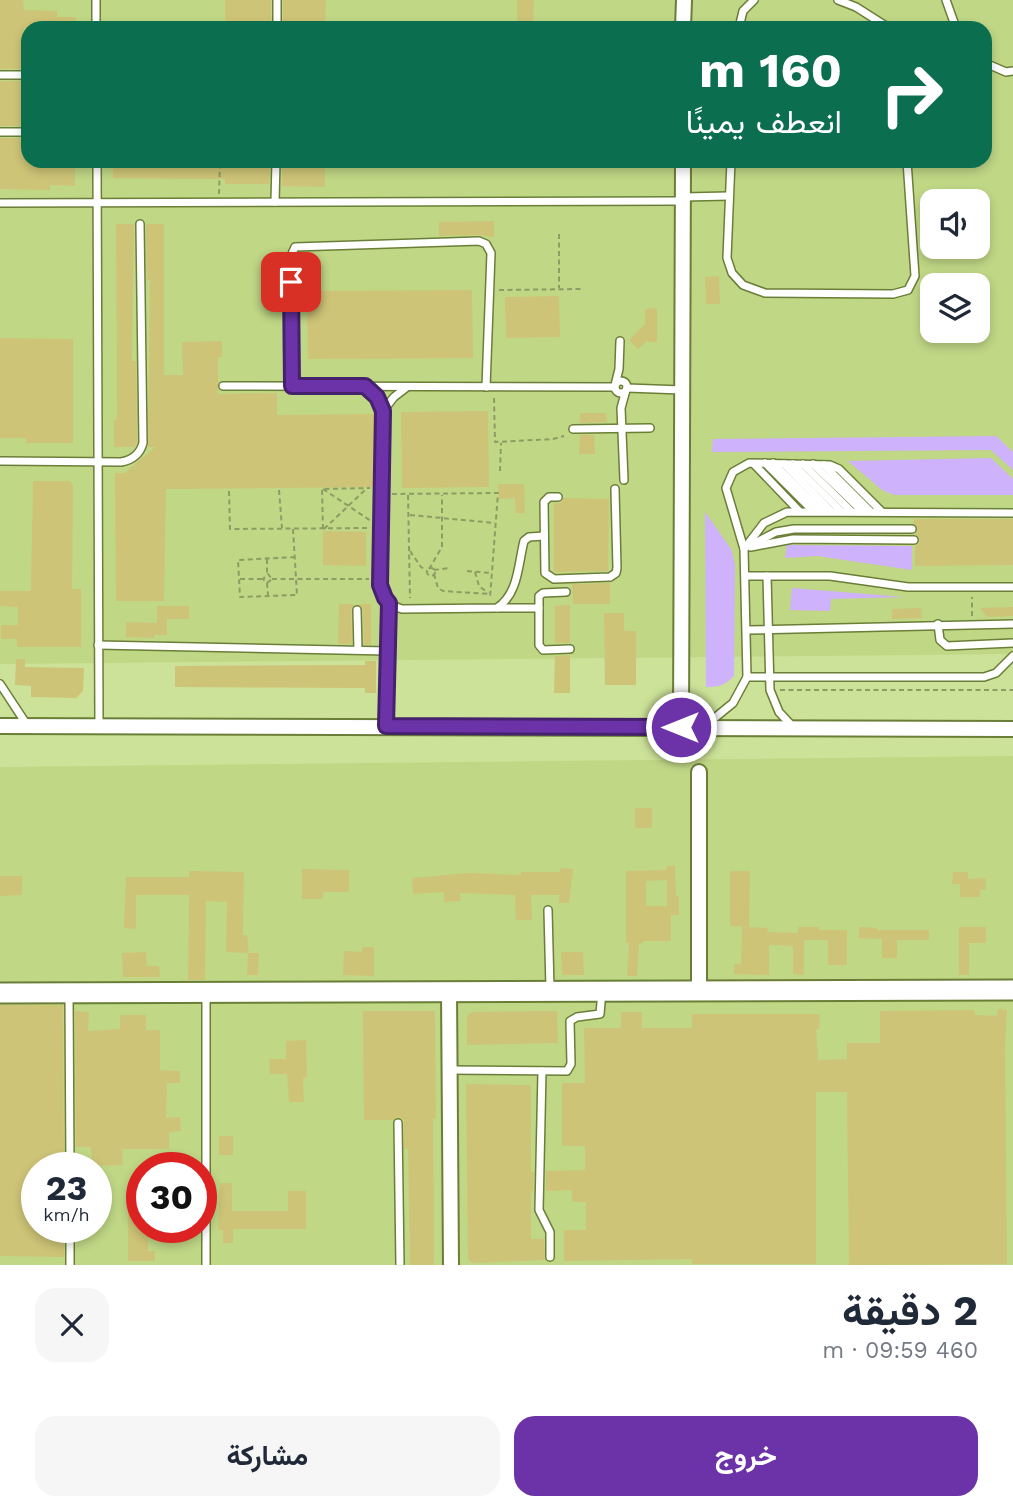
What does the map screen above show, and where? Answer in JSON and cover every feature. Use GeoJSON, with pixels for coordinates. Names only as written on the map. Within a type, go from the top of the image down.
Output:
{"type":"FeatureCollection","features":[{"type":"Feature","properties":{"kind":"main road"},"geometry":{"type":"LineString","coordinates":[[0,993],[1013,990]]}},
{"type":"Feature","properties":{"kind":"street"},"geometry":{"type":"LineString","coordinates":[[684,0],[684,21]]}},
{"type":"Feature","properties":{"kind":"street"},"geometry":{"type":"LineString","coordinates":[[681,727],[683,168]]}},
{"type":"Feature","properties":{"kind":"street"},"geometry":{"type":"LineString","coordinates":[[0,726],[1013,729]]}},
{"type":"Feature","properties":{"kind":"street"},"geometry":{"type":"LineString","coordinates":[[699,772],[699,990]]}},
{"type":"Feature","properties":{"kind":"street"},"geometry":{"type":"LineString","coordinates":[[449,991],[451,1265]]}},
{"type":"Feature","properties":{"kind":"lane"},"geometry":{"type":"LineString","coordinates":[[96,0],[96,21]]}},
{"type":"Feature","properties":{"kind":"lane"},"geometry":{"type":"LineString","coordinates":[[276,21],[277,0]]}},
{"type":"Feature","properties":{"kind":"lane"},"geometry":{"type":"LineString","coordinates":[[741,21],[743,11],[754,0]]}},
{"type":"Feature","properties":{"kind":"lane"},"geometry":{"type":"LineString","coordinates":[[838,0],[856,7],[878,21]]}},
{"type":"Feature","properties":{"kind":"lane"},"geometry":{"type":"LineString","coordinates":[[946,0],[954,21]]}},
{"type":"Feature","properties":{"kind":"lane"},"geometry":{"type":"LineString","coordinates":[[992,66],[1006,72],[1013,71]]}},
{"type":"Feature","properties":{"kind":"lane"},"geometry":{"type":"LineString","coordinates":[[0,75],[21,75]]}},
{"type":"Feature","properties":{"kind":"lane"},"geometry":{"type":"LineString","coordinates":[[0,132],[21,132]]}},
{"type":"Feature","properties":{"kind":"lane"},"geometry":{"type":"LineString","coordinates":[[97,168],[99,726]]}},
{"type":"Feature","properties":{"kind":"lane"},"geometry":{"type":"LineString","coordinates":[[275,202],[276,168]]}},
{"type":"Feature","properties":{"kind":"lane"},"geometry":{"type":"LineString","coordinates":[[731,168],[726,250],[729,265],[737,279],[750,289],[765,293],[898,293],[911,286],[915,276],[907,168]]}},
{"type":"Feature","properties":{"kind":"lane"},"geometry":{"type":"LineString","coordinates":[[0,203],[683,199],[729,196]]}},
{"type":"Feature","properties":{"kind":"lane"},"geometry":{"type":"LineString","coordinates":[[0,461],[121,462],[132,459],[139,452],[143,443],[140,224]]}},
{"type":"Feature","properties":{"kind":"lane"},"geometry":{"type":"LineString","coordinates":[[292,386],[291,256],[295,247],[479,241],[486,244],[490,250],[490,387]]}},
{"type":"Feature","properties":{"kind":"lane"},"geometry":{"type":"LineString","coordinates":[[621,341],[615,387],[621,408],[624,480]]}},
{"type":"Feature","properties":{"kind":"lane"},"geometry":{"type":"LineString","coordinates":[[619,369],[626,387],[621,408]]}},
{"type":"Feature","properties":{"kind":"lane"},"geometry":{"type":"LineString","coordinates":[[223,386],[615,387],[620,382],[626,387],[682,390]]}},
{"type":"Feature","properties":{"kind":"lane"},"geometry":{"type":"LineString","coordinates":[[365,386],[377,397],[383,411],[380,579],[382,592],[389,603],[402,610],[539,608]]}},
{"type":"Feature","properties":{"kind":"lane"},"geometry":{"type":"LineString","coordinates":[[383,411],[394,397],[408,387]]}},
{"type":"Feature","properties":{"kind":"lane"},"geometry":{"type":"LineString","coordinates":[[573,429],[650,428]]}},
{"type":"Feature","properties":{"kind":"lane"},"geometry":{"type":"LineString","coordinates":[[754,463],[799,512]]}},
{"type":"Feature","properties":{"kind":"lane"},"geometry":{"type":"LineString","coordinates":[[703,727],[733,702],[747,677],[748,630],[744,549],[726,488],[733,472],[740,466],[754,463],[830,465],[839,469],[881,511]]}},
{"type":"Feature","properties":{"kind":"lane"},"geometry":{"type":"LineString","coordinates":[[769,463],[813,511]]}},
{"type":"Feature","properties":{"kind":"lane"},"geometry":{"type":"LineString","coordinates":[[769,463],[827,511]]}},
{"type":"Feature","properties":{"kind":"lane"},"geometry":{"type":"LineString","coordinates":[[784,464],[827,511]]}},
{"type":"Feature","properties":{"kind":"lane"},"geometry":{"type":"LineString","coordinates":[[793,464],[841,511]]}},
{"type":"Feature","properties":{"kind":"lane"},"geometry":{"type":"LineString","coordinates":[[803,464],[851,511]]}},
{"type":"Feature","properties":{"kind":"lane"},"geometry":{"type":"LineString","coordinates":[[813,464],[862,511]]}},
{"type":"Feature","properties":{"kind":"lane"},"geometry":{"type":"LineString","coordinates":[[824,464],[871,511]]}},
{"type":"Feature","properties":{"kind":"lane"},"geometry":{"type":"LineString","coordinates":[[558,497],[544,500],[544,570],[549,577],[612,576],[617,568],[615,489]]}},
{"type":"Feature","properties":{"kind":"lane"},"geometry":{"type":"LineString","coordinates":[[744,549],[771,518],[787,512],[1013,513]]}},
{"type":"Feature","properties":{"kind":"lane"},"geometry":{"type":"LineString","coordinates":[[744,549],[759,539],[794,528],[912,528]]}},
{"type":"Feature","properties":{"kind":"lane"},"geometry":{"type":"LineString","coordinates":[[493,608],[507,599],[513,590],[524,541],[529,537],[544,536]]}},
{"type":"Feature","properties":{"kind":"lane"},"geometry":{"type":"LineString","coordinates":[[744,549],[775,541],[793,540],[914,540]]}},
{"type":"Feature","properties":{"kind":"lane"},"geometry":{"type":"LineString","coordinates":[[746,576],[830,576],[908,587],[1013,587]]}},
{"type":"Feature","properties":{"kind":"lane"},"geometry":{"type":"LineString","coordinates":[[767,576],[770,690],[779,712],[794,727]]}},
{"type":"Feature","properties":{"kind":"lane"},"geometry":{"type":"LineString","coordinates":[[566,592],[541,594],[541,649],[570,649]]}},
{"type":"Feature","properties":{"kind":"lane"},"geometry":{"type":"LineString","coordinates":[[386,726],[389,603]]}},
{"type":"Feature","properties":{"kind":"lane"},"geometry":{"type":"LineString","coordinates":[[357,610],[358,650]]}},
{"type":"Feature","properties":{"kind":"lane"},"geometry":{"type":"LineString","coordinates":[[938,624],[940,640],[947,646],[1013,643]]}},
{"type":"Feature","properties":{"kind":"lane"},"geometry":{"type":"LineString","coordinates":[[748,630],[1013,624]]}},
{"type":"Feature","properties":{"kind":"lane"},"geometry":{"type":"LineString","coordinates":[[99,645],[388,651]]}},
{"type":"Feature","properties":{"kind":"lane"},"geometry":{"type":"LineString","coordinates":[[747,677],[985,677],[996,673],[1013,656]]}},
{"type":"Feature","properties":{"kind":"lane"},"geometry":{"type":"LineString","coordinates":[[0,684],[27,726]]}},
{"type":"Feature","properties":{"kind":"lane"},"geometry":{"type":"LineString","coordinates":[[548,910],[550,991]]}},
{"type":"Feature","properties":{"kind":"lane"},"geometry":{"type":"LineString","coordinates":[[206,991],[206,1265]]}},
{"type":"Feature","properties":{"kind":"lane"},"geometry":{"type":"LineString","coordinates":[[450,1070],[564,1072],[569,1069],[570,1021],[574,1017],[600,1014],[602,991]]}},
{"type":"Feature","properties":{"kind":"lane"},"geometry":{"type":"LineString","coordinates":[[69,992],[70,1152]]}},
{"type":"Feature","properties":{"kind":"lane"},"geometry":{"type":"LineString","coordinates":[[542,1071],[539,1210],[550,1232],[550,1257]]}},
{"type":"Feature","properties":{"kind":"lane"},"geometry":{"type":"LineString","coordinates":[[398,1123],[400,1265]]}},
{"type":"Feature","properties":{"kind":"lane"},"geometry":{"type":"LineString","coordinates":[[70,1243],[70,1265]]}},
{"type":"Feature","properties":{"kind":"path"},"geometry":{"type":"LineString","coordinates":[[219,202],[220,168]]}},
{"type":"Feature","properties":{"kind":"path"},"geometry":{"type":"LineString","coordinates":[[559,234],[559,289]]}},
{"type":"Feature","properties":{"kind":"path"},"geometry":{"type":"LineString","coordinates":[[489,290],[582,289]]}},
{"type":"Feature","properties":{"kind":"path"},"geometry":{"type":"LineString","coordinates":[[490,387],[495,442],[553,439],[573,429]]}},
{"type":"Feature","properties":{"kind":"path"},"geometry":{"type":"LineString","coordinates":[[500,471],[502,442]]}},
{"type":"Feature","properties":{"kind":"path"},"geometry":{"type":"LineString","coordinates":[[323,529],[367,488]]}},
{"type":"Feature","properties":{"kind":"path"},"geometry":{"type":"LineString","coordinates":[[322,489],[367,488],[408,494],[498,493],[491,594],[493,608]]}},
{"type":"Feature","properties":{"kind":"path"},"geometry":{"type":"LineString","coordinates":[[322,489],[381,528]]}},
{"type":"Feature","properties":{"kind":"path"},"geometry":{"type":"LineString","coordinates":[[322,489],[323,529]]}},
{"type":"Feature","properties":{"kind":"path"},"geometry":{"type":"LineString","coordinates":[[279,490],[282,529]]}},
{"type":"Feature","properties":{"kind":"path"},"geometry":{"type":"LineString","coordinates":[[229,491],[230,529],[381,528]]}},
{"type":"Feature","properties":{"kind":"path"},"geometry":{"type":"LineString","coordinates":[[408,494],[410,610]]}},
{"type":"Feature","properties":{"kind":"path"},"geometry":{"type":"LineString","coordinates":[[428,570],[441,551],[442,494]]}},
{"type":"Feature","properties":{"kind":"path"},"geometry":{"type":"LineString","coordinates":[[409,515],[496,523]]}},
{"type":"Feature","properties":{"kind":"path"},"geometry":{"type":"LineString","coordinates":[[293,529],[295,557],[297,595],[240,597],[239,560],[295,557]]}},
{"type":"Feature","properties":{"kind":"path"},"geometry":{"type":"LineString","coordinates":[[409,551],[421,567],[428,570],[450,568]]}},
{"type":"Feature","properties":{"kind":"path"},"geometry":{"type":"LineString","coordinates":[[267,558],[268,574],[272,579]]}},
{"type":"Feature","properties":{"kind":"path"},"geometry":{"type":"LineString","coordinates":[[428,570],[430,576],[434,575]]}},
{"type":"Feature","properties":{"kind":"path"},"geometry":{"type":"LineString","coordinates":[[434,570],[438,588],[443,591],[491,594]]}},
{"type":"Feature","properties":{"kind":"path"},"geometry":{"type":"LineString","coordinates":[[467,571],[492,573]]}},
{"type":"Feature","properties":{"kind":"path"},"geometry":{"type":"LineString","coordinates":[[475,572],[479,586],[491,594]]}},
{"type":"Feature","properties":{"kind":"path"},"geometry":{"type":"LineString","coordinates":[[263,579],[268,574]]}},
{"type":"Feature","properties":{"kind":"path"},"geometry":{"type":"LineString","coordinates":[[240,579],[263,579],[268,583]]}},
{"type":"Feature","properties":{"kind":"path"},"geometry":{"type":"LineString","coordinates":[[268,596],[268,583],[272,579],[380,579]]}},
{"type":"Feature","properties":{"kind":"path"},"geometry":{"type":"LineString","coordinates":[[972,587],[972,624]]}},
{"type":"Feature","properties":{"kind":"path"},"geometry":{"type":"LineString","coordinates":[[770,690],[1013,690]]}},
{"type":"Feature","properties":{"kind":"shaded area"},"geometry":{"type":"Polygon","coordinates":[[[0,0],[1013,0],[1013,654],[0,664],[0,0]]]}},
{"type":"Feature","properties":{"kind":"shaded area"},"geometry":{"type":"Polygon","coordinates":[[[996,436],[1013,452],[1013,470],[991,450],[712,452],[713,439],[996,436]]]}},
{"type":"Feature","properties":{"kind":"shaded area"},"geometry":{"type":"Polygon","coordinates":[[[991,458],[1013,479],[1013,495],[894,495],[882,490],[848,461],[991,458]]]}},
{"type":"Feature","properties":{"kind":"shaded area"},"geometry":{"type":"Polygon","coordinates":[[[705,512],[731,549],[735,565],[734,676],[728,682],[715,687],[706,687],[705,512]]]}},
{"type":"Feature","properties":{"kind":"shaded area"},"geometry":{"type":"Polygon","coordinates":[[[787,545],[912,546],[912,570],[817,556],[785,558],[787,545]]]}},
{"type":"Feature","properties":{"kind":"shaded area"},"geometry":{"type":"Polygon","coordinates":[[[792,588],[904,597],[831,599],[830,611],[790,610],[792,588]]]}},
{"type":"Feature","properties":{"kind":"shaded area"},"geometry":{"type":"Polygon","coordinates":[[[1013,756],[1013,1265],[0,1265],[0,767],[1013,756]]]}},
{"type":"Feature","properties":{"kind":"building"},"geometry":{"type":"Polygon","coordinates":[[[0,0],[23,0],[24,10],[57,11],[57,17],[76,17],[76,21],[21,21],[21,69],[0,69],[0,0]]]}},
{"type":"Feature","properties":{"kind":"building"},"geometry":{"type":"Polygon","coordinates":[[[225,0],[271,0],[271,21],[225,21],[225,0]]]}},
{"type":"Feature","properties":{"kind":"building"},"geometry":{"type":"Polygon","coordinates":[[[283,0],[326,0],[325,21],[283,21],[283,0]]]}},
{"type":"Feature","properties":{"kind":"building"},"geometry":{"type":"Polygon","coordinates":[[[517,0],[534,0],[533,21],[517,21],[517,0]]]}},
{"type":"Feature","properties":{"kind":"building"},"geometry":{"type":"Polygon","coordinates":[[[0,81],[21,81],[21,126],[0,126],[0,81]]]}},
{"type":"Feature","properties":{"kind":"building"},"geometry":{"type":"Polygon","coordinates":[[[0,138],[21,138],[21,168],[75,168],[75,186],[50,185],[50,190],[0,189],[0,138]]]}},
{"type":"Feature","properties":{"kind":"building"},"geometry":{"type":"Polygon","coordinates":[[[113,168],[270,168],[269,184],[225,184],[225,179],[113,178],[113,168]]]}},
{"type":"Feature","properties":{"kind":"building"},"geometry":{"type":"Polygon","coordinates":[[[282,168],[325,168],[325,187],[282,186],[282,168]]]}},
{"type":"Feature","properties":{"kind":"building"},"geometry":{"type":"Polygon","coordinates":[[[494,221],[494,237],[439,236],[439,222],[494,221]]]}},
{"type":"Feature","properties":{"kind":"building"},"geometry":{"type":"Polygon","coordinates":[[[116,224],[134,224],[132,361],[136,361],[135,447],[114,447],[114,420],[117,420],[116,224]]]}},
{"type":"Feature","properties":{"kind":"building"},"geometry":{"type":"Polygon","coordinates":[[[146,224],[164,224],[164,375],[183,375],[182,342],[222,341],[222,357],[218,357],[218,394],[277,393],[277,415],[374,414],[375,487],[166,489],[164,601],[116,601],[115,473],[125,473],[155,447],[148,447],[150,280],[147,280],[146,224]]]}},
{"type":"Feature","properties":{"kind":"building"},"geometry":{"type":"Polygon","coordinates":[[[719,276],[720,304],[706,304],[705,277],[719,276]]]}},
{"type":"Feature","properties":{"kind":"building"},"geometry":{"type":"Polygon","coordinates":[[[472,290],[473,358],[308,359],[307,291],[472,290]]]}},
{"type":"Feature","properties":{"kind":"building"},"geometry":{"type":"Polygon","coordinates":[[[559,296],[560,337],[506,338],[505,297],[559,296]]]}},
{"type":"Feature","properties":{"kind":"building"},"geometry":{"type":"Polygon","coordinates":[[[657,308],[657,342],[648,340],[638,349],[629,340],[645,324],[645,309],[657,308]]]}},
{"type":"Feature","properties":{"kind":"building"},"geometry":{"type":"Polygon","coordinates":[[[0,338],[73,339],[73,443],[26,443],[26,438],[0,438],[0,338]]]}},
{"type":"Feature","properties":{"kind":"building"},"geometry":{"type":"Polygon","coordinates":[[[488,411],[489,487],[402,488],[401,412],[488,411]]]}},
{"type":"Feature","properties":{"kind":"building"},"geometry":{"type":"Polygon","coordinates":[[[580,413],[606,413],[607,422],[580,423],[580,413]]]}},
{"type":"Feature","properties":{"kind":"building"},"geometry":{"type":"Polygon","coordinates":[[[580,435],[594,435],[595,454],[579,454],[580,435]]]}},
{"type":"Feature","properties":{"kind":"building"},"geometry":{"type":"Polygon","coordinates":[[[33,481],[70,481],[73,485],[72,589],[81,589],[81,647],[17,647],[17,639],[1,639],[1,625],[18,625],[18,607],[0,606],[0,591],[31,591],[33,481]]]}},
{"type":"Feature","properties":{"kind":"building"},"geometry":{"type":"Polygon","coordinates":[[[498,484],[524,484],[525,513],[516,513],[515,498],[499,499],[498,484]]]}},
{"type":"Feature","properties":{"kind":"building"},"geometry":{"type":"Polygon","coordinates":[[[564,498],[609,499],[608,571],[554,572],[554,503],[560,503],[564,498]]]}},
{"type":"Feature","properties":{"kind":"building"},"geometry":{"type":"Polygon","coordinates":[[[914,519],[1013,519],[1013,565],[915,566],[915,546],[920,539],[915,534],[918,528],[913,523],[914,519]]]}},
{"type":"Feature","properties":{"kind":"building"},"geometry":{"type":"Polygon","coordinates":[[[323,531],[366,532],[366,566],[323,565],[323,531]]]}},
{"type":"Feature","properties":{"kind":"building"},"geometry":{"type":"Polygon","coordinates":[[[610,583],[610,604],[573,604],[572,584],[610,583]]]}},
{"type":"Feature","properties":{"kind":"building"},"geometry":{"type":"Polygon","coordinates":[[[339,604],[354,604],[351,610],[352,644],[338,644],[339,604]]]}},
{"type":"Feature","properties":{"kind":"building"},"geometry":{"type":"Polygon","coordinates":[[[359,604],[371,604],[371,645],[364,644],[363,610],[359,604]]]}},
{"type":"Feature","properties":{"kind":"building"},"geometry":{"type":"Polygon","coordinates":[[[570,605],[570,643],[555,643],[555,606],[570,605]]]}},
{"type":"Feature","properties":{"kind":"building"},"geometry":{"type":"Polygon","coordinates":[[[157,606],[189,606],[189,619],[167,619],[167,635],[154,635],[154,638],[126,637],[126,622],[157,623],[157,606]]]}},
{"type":"Feature","properties":{"kind":"building"},"geometry":{"type":"Polygon","coordinates":[[[1013,607],[1013,616],[987,617],[980,608],[1013,607]]]}},
{"type":"Feature","properties":{"kind":"building"},"geometry":{"type":"Polygon","coordinates":[[[921,608],[922,618],[892,619],[892,609],[921,608]]]}},
{"type":"Feature","properties":{"kind":"building"},"geometry":{"type":"Polygon","coordinates":[[[604,613],[624,613],[624,631],[636,631],[636,685],[605,685],[604,613]]]}},
{"type":"Feature","properties":{"kind":"building"},"geometry":{"type":"Polygon","coordinates":[[[570,655],[570,693],[554,693],[555,656],[570,655]]]}},
{"type":"Feature","properties":{"kind":"building"},"geometry":{"type":"Polygon","coordinates":[[[16,659],[25,659],[25,667],[84,668],[83,691],[76,698],[31,697],[31,686],[15,685],[16,659]]]}},
{"type":"Feature","properties":{"kind":"building"},"geometry":{"type":"Polygon","coordinates":[[[365,661],[376,661],[376,693],[365,693],[365,688],[175,687],[175,666],[365,665],[365,661]]]}},
{"type":"Feature","properties":{"kind":"building"},"geometry":{"type":"Polygon","coordinates":[[[635,808],[652,808],[652,828],[635,828],[635,808]]]}},
{"type":"Feature","properties":{"kind":"building"},"geometry":{"type":"Polygon","coordinates":[[[667,866],[675,866],[676,896],[679,896],[679,915],[671,915],[671,941],[639,943],[637,976],[627,976],[629,943],[626,943],[626,871],[667,870],[667,866]],[[667,880],[646,881],[646,906],[667,906],[667,880]]]}},
{"type":"Feature","properties":{"kind":"building"},"geometry":{"type":"Polygon","coordinates":[[[560,868],[573,869],[569,903],[559,903],[559,895],[531,895],[532,920],[516,920],[515,895],[460,893],[461,901],[444,902],[444,892],[413,894],[412,878],[467,873],[521,875],[521,872],[560,872],[560,868]]]}},
{"type":"Feature","properties":{"kind":"building"},"geometry":{"type":"Polygon","coordinates":[[[302,869],[349,870],[349,892],[323,892],[323,899],[302,899],[302,869]]]}},
{"type":"Feature","properties":{"kind":"building"},"geometry":{"type":"Polygon","coordinates":[[[189,871],[244,872],[243,935],[247,935],[249,953],[226,952],[227,902],[206,901],[205,980],[188,980],[189,895],[136,895],[136,929],[124,928],[126,877],[189,877],[189,871]]]}},
{"type":"Feature","properties":{"kind":"building"},"geometry":{"type":"Polygon","coordinates":[[[730,871],[750,871],[749,927],[730,926],[730,871]]]}},
{"type":"Feature","properties":{"kind":"building"},"geometry":{"type":"Polygon","coordinates":[[[953,872],[968,872],[968,879],[985,878],[986,889],[980,890],[980,897],[960,897],[960,884],[952,884],[953,872]]]}},
{"type":"Feature","properties":{"kind":"building"},"geometry":{"type":"Polygon","coordinates":[[[0,876],[22,876],[22,895],[0,896],[0,876]]]}},
{"type":"Feature","properties":{"kind":"building"},"geometry":{"type":"Polygon","coordinates":[[[742,927],[768,928],[767,932],[798,933],[798,927],[847,930],[847,965],[828,965],[828,940],[804,940],[804,975],[793,974],[793,946],[769,945],[769,975],[734,974],[734,964],[741,964],[742,927]]]}},
{"type":"Feature","properties":{"kind":"building"},"geometry":{"type":"Polygon","coordinates":[[[859,927],[877,930],[929,930],[929,940],[897,940],[897,958],[882,958],[882,939],[859,938],[859,927]]]}},
{"type":"Feature","properties":{"kind":"building"},"geometry":{"type":"Polygon","coordinates":[[[959,927],[986,927],[986,943],[969,943],[969,975],[959,975],[959,927]]]}},
{"type":"Feature","properties":{"kind":"building"},"geometry":{"type":"Polygon","coordinates":[[[362,947],[374,947],[374,976],[343,975],[344,951],[362,952],[362,947]]]}},
{"type":"Feature","properties":{"kind":"building"},"geometry":{"type":"Polygon","coordinates":[[[146,952],[147,966],[159,966],[160,977],[123,977],[122,953],[146,952]]]}},
{"type":"Feature","properties":{"kind":"building"},"geometry":{"type":"Polygon","coordinates":[[[561,952],[583,952],[584,975],[562,975],[561,952]]]}},
{"type":"Feature","properties":{"kind":"building"},"geometry":{"type":"Polygon","coordinates":[[[248,953],[259,953],[258,975],[247,975],[248,953]]]}},
{"type":"Feature","properties":{"kind":"building"},"geometry":{"type":"Polygon","coordinates":[[[0,1005],[63,1005],[64,1152],[21,1152],[21,1243],[64,1243],[64,1257],[0,1256],[0,1005]]]}},
{"type":"Feature","properties":{"kind":"building"},"geometry":{"type":"Polygon","coordinates":[[[998,1009],[1007,1010],[1007,1264],[849,1265],[847,1092],[816,1092],[816,1264],[692,1264],[692,1259],[564,1261],[564,1230],[586,1230],[586,1202],[572,1202],[572,1190],[546,1191],[546,1171],[585,1170],[585,1146],[562,1146],[562,1083],[585,1083],[584,1028],[621,1028],[621,1012],[642,1012],[642,1028],[692,1028],[692,1014],[820,1014],[819,1029],[816,1029],[818,1060],[847,1059],[847,1043],[880,1043],[880,1011],[974,1010],[975,1015],[997,1016],[998,1009]]]}},
{"type":"Feature","properties":{"kind":"building"},"geometry":{"type":"Polygon","coordinates":[[[75,1011],[89,1012],[88,1031],[120,1029],[120,1015],[146,1015],[146,1030],[160,1030],[160,1070],[180,1071],[180,1083],[167,1083],[166,1118],[180,1117],[181,1131],[169,1132],[169,1149],[122,1149],[123,1165],[112,1165],[112,1152],[91,1152],[91,1147],[76,1147],[75,1011]]]}},
{"type":"Feature","properties":{"kind":"building"},"geometry":{"type":"Polygon","coordinates":[[[363,1011],[435,1011],[434,1265],[410,1265],[408,1149],[404,1149],[404,1120],[399,1117],[393,1120],[364,1120],[363,1011]]]}},
{"type":"Feature","properties":{"kind":"building"},"geometry":{"type":"Polygon","coordinates":[[[557,1011],[558,1043],[467,1045],[467,1016],[472,1012],[557,1011]]]}},
{"type":"Feature","properties":{"kind":"building"},"geometry":{"type":"Polygon","coordinates":[[[306,1040],[307,1077],[303,1078],[304,1102],[289,1102],[287,1074],[270,1074],[269,1059],[286,1059],[286,1041],[306,1040]]]}},
{"type":"Feature","properties":{"kind":"building"},"geometry":{"type":"Polygon","coordinates":[[[466,1084],[531,1085],[531,1172],[534,1172],[531,1191],[531,1239],[544,1239],[545,1260],[472,1263],[468,1259],[466,1084]]]}},
{"type":"Feature","properties":{"kind":"building"},"geometry":{"type":"Polygon","coordinates":[[[219,1136],[233,1136],[233,1155],[219,1155],[219,1136]]]}},
{"type":"Feature","properties":{"kind":"building"},"geometry":{"type":"Polygon","coordinates":[[[220,1183],[232,1183],[232,1211],[288,1211],[288,1191],[306,1191],[306,1229],[233,1229],[233,1243],[223,1243],[223,1230],[218,1230],[220,1183]]]}},
{"type":"Feature","properties":{"kind":"building"},"geometry":{"type":"Polygon","coordinates":[[[128,1243],[148,1243],[148,1251],[155,1251],[155,1261],[128,1261],[128,1243]]]}},
{"type":"Feature","properties":{"kind":"route"},"geometry":{"type":"LineString","coordinates":[[291,282],[292,386],[365,386],[377,397],[383,411],[380,585],[389,603],[386,726],[681,727]]}}]}
